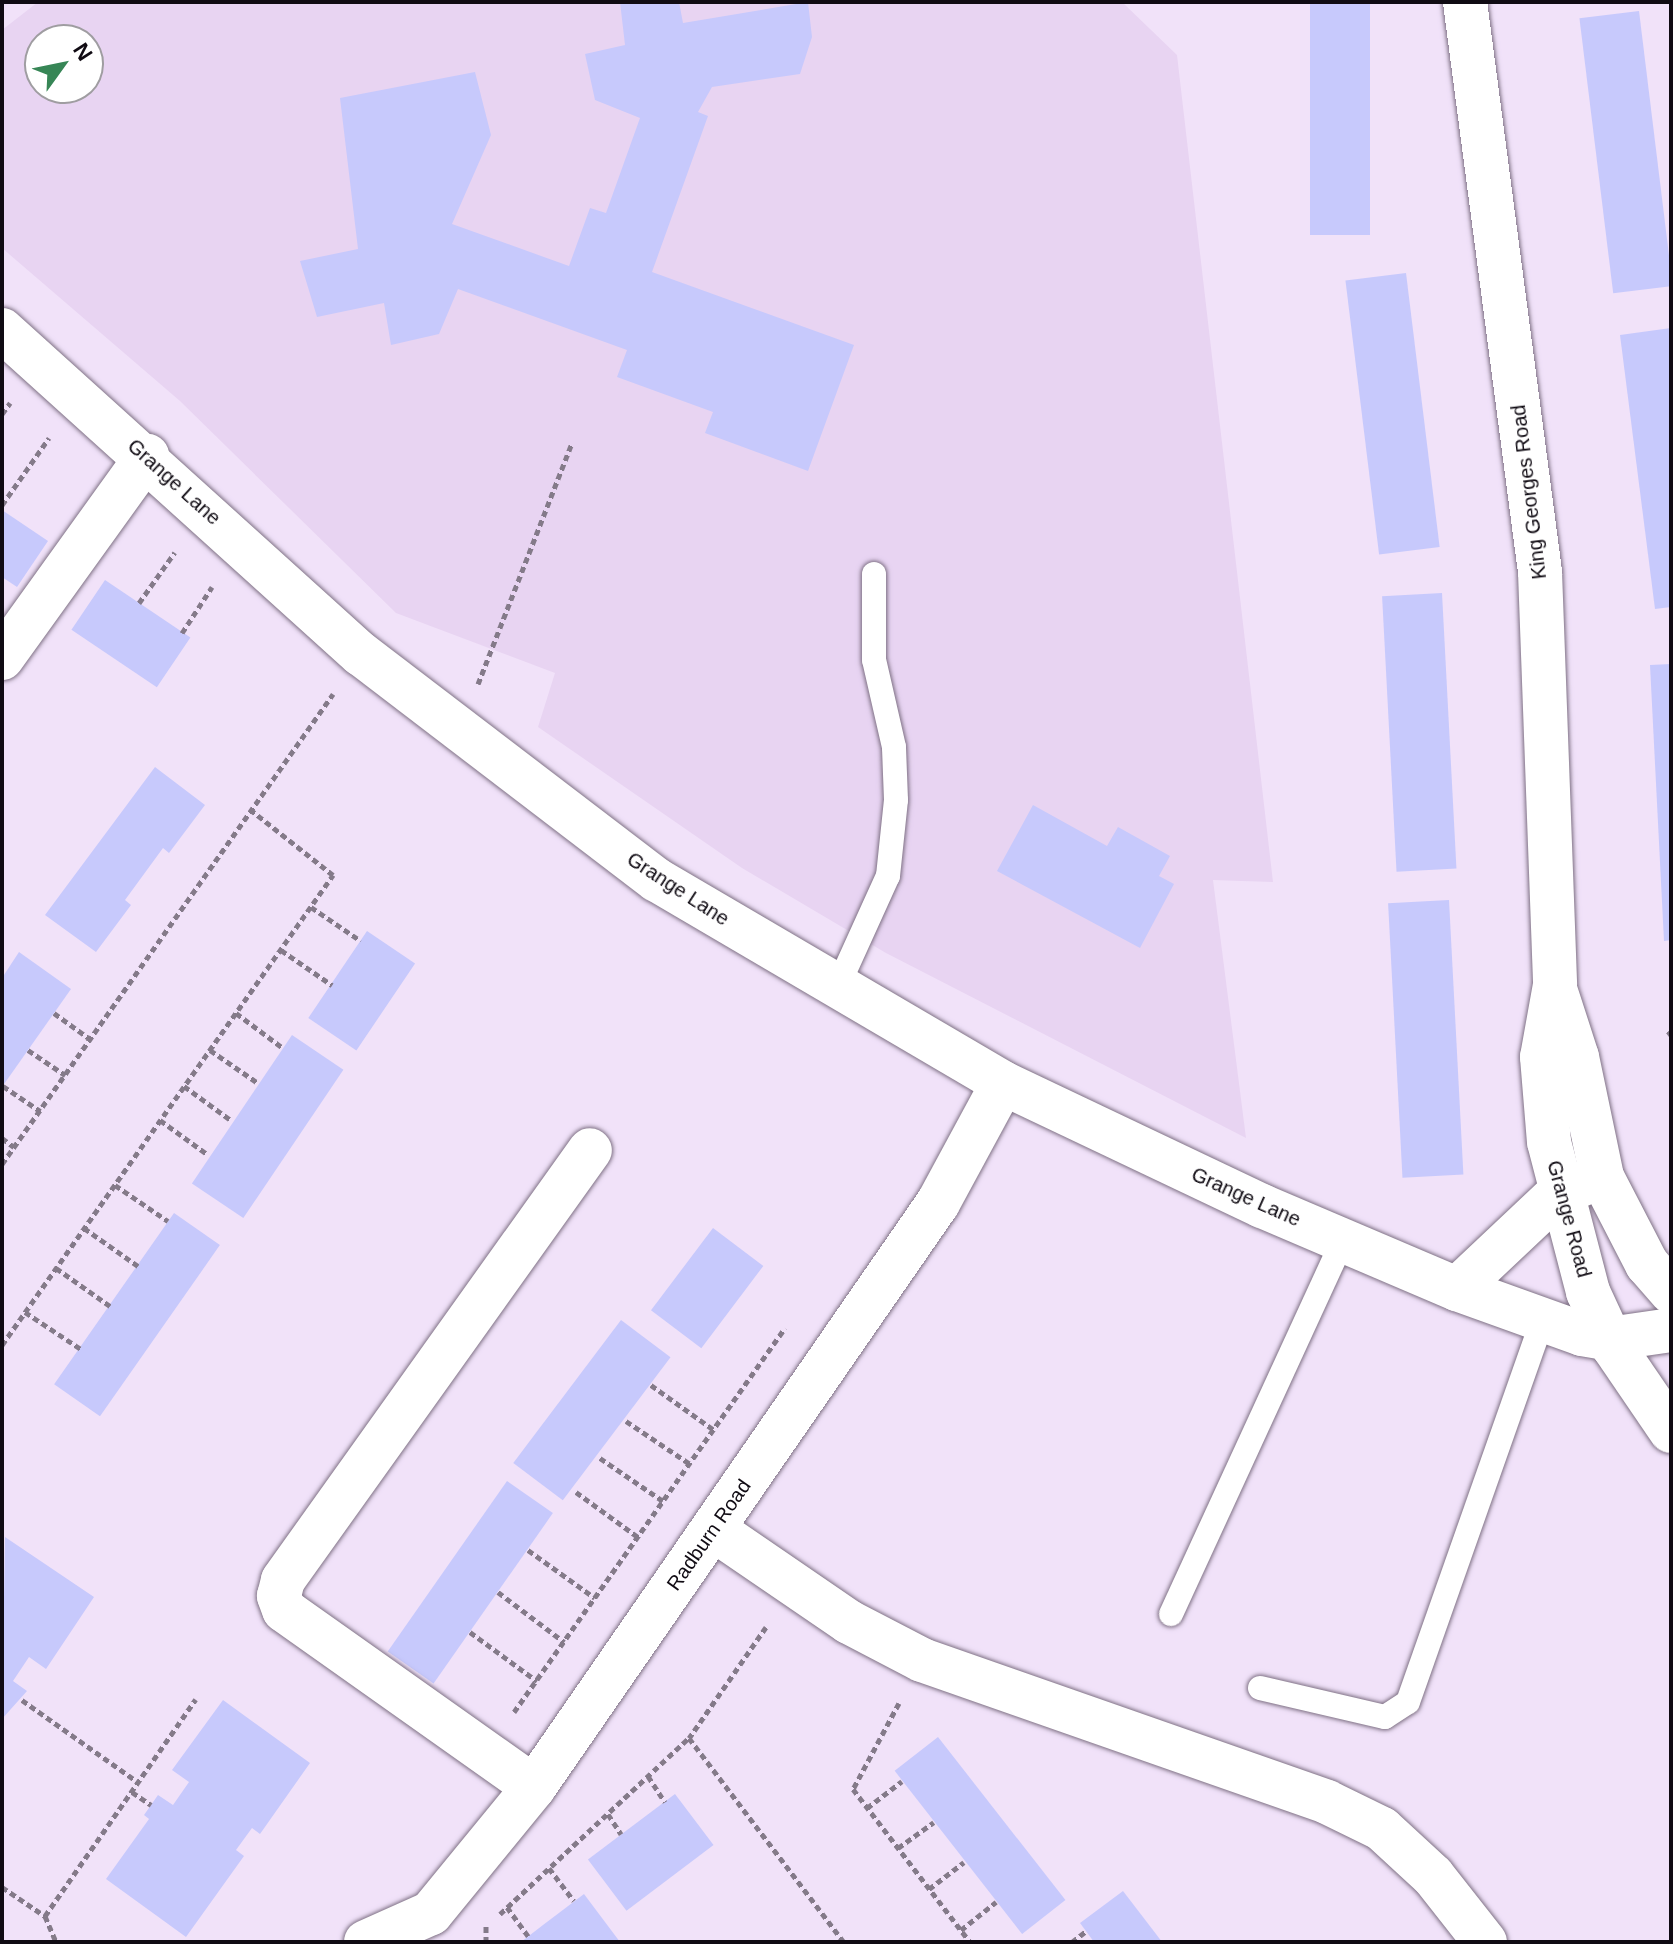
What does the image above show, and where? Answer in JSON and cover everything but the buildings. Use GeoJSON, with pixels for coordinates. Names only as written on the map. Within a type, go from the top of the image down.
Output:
{"type":"FeatureCollection","features":[{"type":"Feature","properties":{"kind":"street","name":"King Georges Road"},"geometry":{"type":"LineString","coordinates":[[1465,2],[1540,572],[1555,985]]}},
{"type":"Feature","properties":{"kind":"street","name":"Grange Lane"},"geometry":{"type":"LineString","coordinates":[[2,330],[147,456],[361,654],[657,880],[1003,1083],[1343,1240],[1457,1289],[1542,1321],[1609,1339],[1671,1330]]}},
{"type":"Feature","properties":{"kind":"street"},"geometry":{"type":"LineString","coordinates":[[2,658],[147,456]]}},
{"type":"Feature","properties":{"kind":"street"},"geometry":{"type":"LineString","coordinates":[[1555,985],[1577,1057],[1602,1177],[1647,1264],[1671,1292]]}},
{"type":"Feature","properties":{"kind":"street","name":"Grange Road"},"geometry":{"type":"LineString","coordinates":[[1555,985],[1542,1057],[1549,1142],[1560,1192],[1588,1292],[1609,1339],[1671,1431]]}},
{"type":"Feature","properties":{"kind":"street","name":"Radburn Road"},"geometry":{"type":"LineString","coordinates":[[366,1942],[441,1928],[534,1787],[938,1203],[1003,1083]]}},
{"type":"Feature","properties":{"kind":"street"},"geometry":{"type":"LineString","coordinates":[[534,1787],[284,1610],[279,1596],[283,1580],[590,1150]]}},
{"type":"Feature","properties":{"kind":"street"},"geometry":{"type":"LineString","coordinates":[[1457,1289],[1560,1192],[1602,1177]]}},
{"type":"Feature","properties":{"kind":"street"},"geometry":{"type":"LineString","coordinates":[[713,1529],[849,1622],[922,1660],[1327,1802],[1382,1829],[1433,1876],[1485,1942]]}},
{"type":"Feature","properties":{"kind":"lane"},"geometry":{"type":"LineString","coordinates":[[838,986],[888,876],[896,800],[894,747],[874,660],[874,574]]}},
{"type":"Feature","properties":{"kind":"lane"},"geometry":{"type":"LineString","coordinates":[[1171,1614],[1343,1240]]}},
{"type":"Feature","properties":{"kind":"lane"},"geometry":{"type":"LineString","coordinates":[[1260,1688],[1385,1717],[1408,1702],[1542,1321]]}},
{"type":"Feature","properties":{"kind":"path"},"geometry":{"type":"LineString","coordinates":[[2,414],[10,403]]}},
{"type":"Feature","properties":{"kind":"path"},"geometry":{"type":"LineString","coordinates":[[2,505],[49,438]]}},
{"type":"Feature","properties":{"kind":"path"},"geometry":{"type":"LineString","coordinates":[[461,729],[572,443]]}},
{"type":"Feature","properties":{"kind":"path"},"geometry":{"type":"LineString","coordinates":[[139,603],[175,551]]}},
{"type":"Feature","properties":{"kind":"path"},"geometry":{"type":"LineString","coordinates":[[182,633],[214,584]]}},
{"type":"Feature","properties":{"kind":"path"},"geometry":{"type":"LineString","coordinates":[[2,1164],[361,654]]}},
{"type":"Feature","properties":{"kind":"path"},"geometry":{"type":"LineString","coordinates":[[2,1345],[333,875],[251,810]]}},
{"type":"Feature","properties":{"kind":"path"},"geometry":{"type":"LineString","coordinates":[[311,907],[361,941]]}},
{"type":"Feature","properties":{"kind":"path"},"geometry":{"type":"LineString","coordinates":[[281,950],[332,985]]}},
{"type":"Feature","properties":{"kind":"path"},"geometry":{"type":"LineString","coordinates":[[54,1013],[90,1039]]}},
{"type":"Feature","properties":{"kind":"path"},"geometry":{"type":"LineString","coordinates":[[236,1013],[283,1048]]}},
{"type":"Feature","properties":{"kind":"path"},"geometry":{"type":"LineString","coordinates":[[28,1050],[65,1075]]}},
{"type":"Feature","properties":{"kind":"path"},"geometry":{"type":"LineString","coordinates":[[210,1050],[258,1083]]}},
{"type":"Feature","properties":{"kind":"path"},"geometry":{"type":"LineString","coordinates":[[3,1086],[40,1111]]}},
{"type":"Feature","properties":{"kind":"path"},"geometry":{"type":"LineString","coordinates":[[184,1086],[232,1121]]}},
{"type":"Feature","properties":{"kind":"path"},"geometry":{"type":"LineString","coordinates":[[160,1120],[207,1154]]}},
{"type":"Feature","properties":{"kind":"path"},"geometry":{"type":"LineString","coordinates":[[2,1138],[14,1147]]}},
{"type":"Feature","properties":{"kind":"path"},"geometry":{"type":"LineString","coordinates":[[115,1185],[168,1221]]}},
{"type":"Feature","properties":{"kind":"path"},"geometry":{"type":"LineString","coordinates":[[84,1228],[138,1266]]}},
{"type":"Feature","properties":{"kind":"path"},"geometry":{"type":"LineString","coordinates":[[56,1268],[110,1306]]}},
{"type":"Feature","properties":{"kind":"path"},"geometry":{"type":"LineString","coordinates":[[25,1312],[81,1349]]}},
{"type":"Feature","properties":{"kind":"path"},"geometry":{"type":"LineString","coordinates":[[651,1385],[714,1430]]}},
{"type":"Feature","properties":{"kind":"path"},"geometry":{"type":"LineString","coordinates":[[626,1421],[690,1464]]}},
{"type":"Feature","properties":{"kind":"path"},"geometry":{"type":"LineString","coordinates":[[600,1458],[663,1501]]}},
{"type":"Feature","properties":{"kind":"path"},"geometry":{"type":"LineString","coordinates":[[576,1492],[638,1537]]}},
{"type":"Feature","properties":{"kind":"path"},"geometry":{"type":"LineString","coordinates":[[528,1550],[595,1598]]}},
{"type":"Feature","properties":{"kind":"path"},"geometry":{"type":"LineString","coordinates":[[486,1942],[486,1927],[689,1738],[795,1585]]}},
{"type":"Feature","properties":{"kind":"path"},"geometry":{"type":"LineString","coordinates":[[498,1592],[564,1642]]}},
{"type":"Feature","properties":{"kind":"path"},"geometry":{"type":"LineString","coordinates":[[470,1632],[537,1681]]}},
{"type":"Feature","properties":{"kind":"path"},"geometry":{"type":"LineString","coordinates":[[922,1660],[853,1789],[970,1942]]}},
{"type":"Feature","properties":{"kind":"path"},"geometry":{"type":"LineString","coordinates":[[45,1916],[196,1699]]}},
{"type":"Feature","properties":{"kind":"path"},"geometry":{"type":"LineString","coordinates":[[22,1700],[138,1782]]}},
{"type":"Feature","properties":{"kind":"path"},"geometry":{"type":"LineString","coordinates":[[689,1738],[844,1942]]}},
{"type":"Feature","properties":{"kind":"path"},"geometry":{"type":"LineString","coordinates":[[648,1776],[665,1802]]}},
{"type":"Feature","properties":{"kind":"path"},"geometry":{"type":"LineString","coordinates":[[867,1808],[902,1781]]}},
{"type":"Feature","properties":{"kind":"path"},"geometry":{"type":"LineString","coordinates":[[132,1792],[151,1805]]}},
{"type":"Feature","properties":{"kind":"path"},"geometry":{"type":"LineString","coordinates":[[608,1814],[621,1834]]}},
{"type":"Feature","properties":{"kind":"path"},"geometry":{"type":"LineString","coordinates":[[898,1848],[934,1822]]}},
{"type":"Feature","properties":{"kind":"path"},"geometry":{"type":"LineString","coordinates":[[929,1889],[964,1862]]}},
{"type":"Feature","properties":{"kind":"path"},"geometry":{"type":"LineString","coordinates":[[549,1868],[574,1901]]}},
{"type":"Feature","properties":{"kind":"path"},"geometry":{"type":"LineString","coordinates":[[2,1887],[45,1916],[56,1942]]}},
{"type":"Feature","properties":{"kind":"path"},"geometry":{"type":"LineString","coordinates":[[961,1930],[996,1902]]}},
{"type":"Feature","properties":{"kind":"path"},"geometry":{"type":"LineString","coordinates":[[507,1907],[528,1936]]}},
{"type":"Feature","properties":{"kind":"path"},"geometry":{"type":"LineString","coordinates":[[1072,1942],[1086,1931]]}},
{"type":"Feature","properties":{"kind":"shaded area"},"geometry":{"type":"Polygon","coordinates":[[[38,2],[1122,2],[1177,55],[1273,882],[1213,880],[1246,1138],[886,953],[742,868],[538,727],[555,673],[396,613],[180,401],[2,248],[2,30],[38,2]]]}}]}
